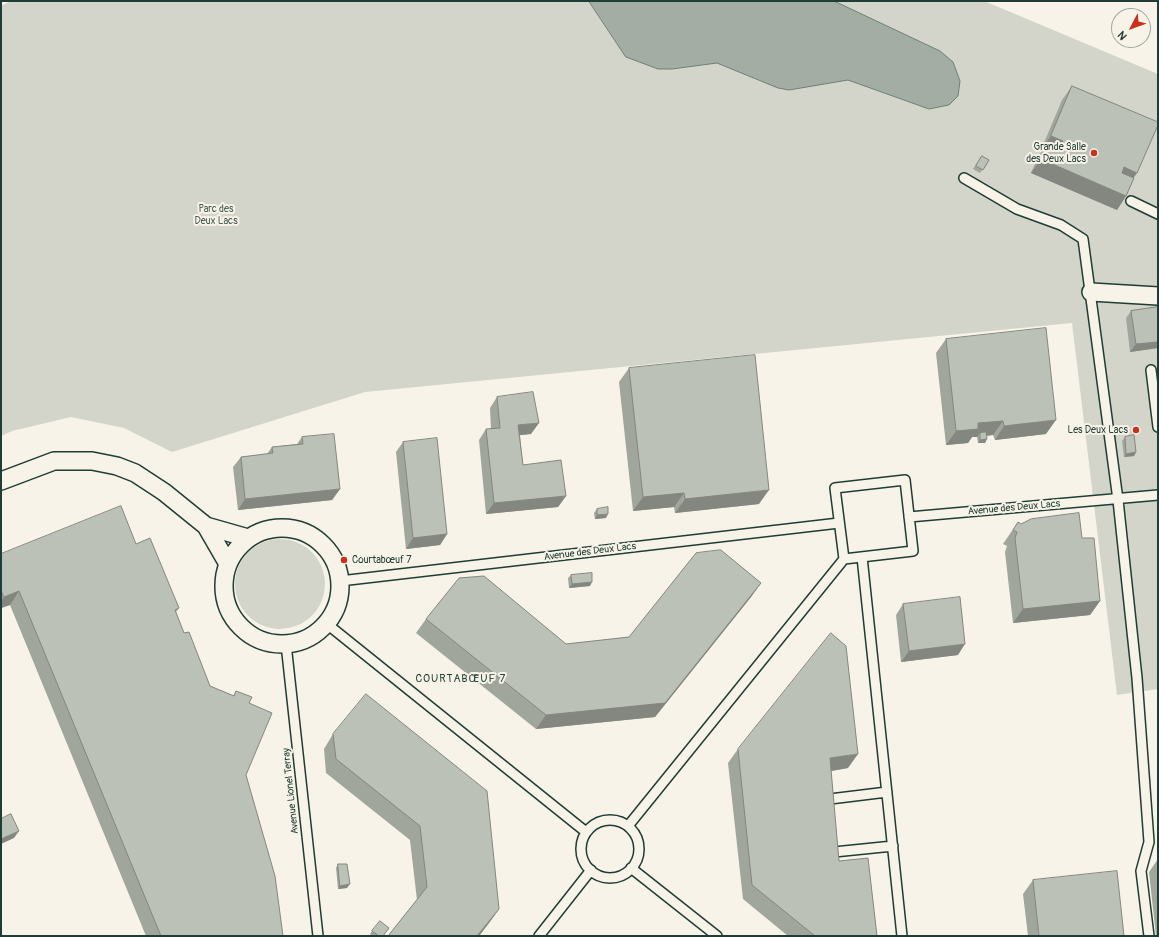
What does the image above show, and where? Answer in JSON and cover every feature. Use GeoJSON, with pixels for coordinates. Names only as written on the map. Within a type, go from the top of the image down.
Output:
{"type":"FeatureCollection","features":[{"type":"Feature","properties":{"kind":"street"},"geometry":{"type":"LineString","coordinates":[[1091,292],[1158,296]]}},
{"type":"Feature","properties":{"kind":"street"},"geometry":{"type":"LineString","coordinates":[[1,481],[54,461],[92,461],[117,466],[135,474],[164,492],[206,526],[228,564]]}},
{"type":"Feature","properties":{"kind":"street"},"geometry":{"type":"LineString","coordinates":[[206,526],[248,538]]}},
{"type":"Feature","properties":{"kind":"street"},"geometry":{"type":"LineString","coordinates":[[281,527],[298,530],[314,537],[327,549],[333,559],[340,581],[340,596],[335,611],[327,624],[315,634],[302,641],[286,644],[267,642],[249,634],[235,621],[226,603],[225,597],[224,584],[228,564],[236,550],[248,538],[263,530],[281,527]]}},
{"type":"Feature","properties":{"kind":"lane"},"geometry":{"type":"LineString","coordinates":[[964,178],[1017,209],[1061,225],[1083,239],[1118,500],[1138,686],[1149,842],[1141,871],[1150,936]]}},
{"type":"Feature","properties":{"kind":"lane"},"geometry":{"type":"LineString","coordinates":[[1131,201],[1158,214]]}},
{"type":"Feature","properties":{"kind":"lane"},"geometry":{"type":"LineString","coordinates":[[1151,370],[1158,427]]}},
{"type":"Feature","properties":{"kind":"lane"},"geometry":{"type":"LineString","coordinates":[[628,826],[844,559],[913,551],[904,480],[835,488],[844,559]]}},
{"type":"Feature","properties":{"kind":"lane","name":"Avenue des Deux Lacs"},"geometry":{"type":"LineString","coordinates":[[909,517],[1118,500],[1158,495]]}},
{"type":"Feature","properties":{"kind":"lane","name":"Avenue des Deux Lacs"},"geometry":{"type":"LineString","coordinates":[[340,581],[839,523]]}},
{"type":"Feature","properties":{"kind":"lane"},"geometry":{"type":"LineString","coordinates":[[862,557],[902,936]]}},
{"type":"Feature","properties":{"kind":"lane"},"geometry":{"type":"LineString","coordinates":[[327,624],[586,832]]}},
{"type":"Feature","properties":{"kind":"lane","name":"Avenue Lionel Terray"},"geometry":{"type":"LineString","coordinates":[[286,644],[318,936]]}},
{"type":"Feature","properties":{"kind":"lane"},"geometry":{"type":"LineString","coordinates":[[830,799],[887,792]]}},
{"type":"Feature","properties":{"kind":"lane"},"geometry":{"type":"LineString","coordinates":[[601,821],[620,821],[628,826],[638,841],[639,851],[637,860],[631,868],[616,877],[598,875],[591,870],[582,856],[582,840],[586,832],[593,825],[601,821]]}},
{"type":"Feature","properties":{"kind":"lane"},"geometry":{"type":"LineString","coordinates":[[834,852],[893,846]]}},
{"type":"Feature","properties":{"kind":"lane"},"geometry":{"type":"LineString","coordinates":[[631,868],[717,936]]}},
{"type":"Feature","properties":{"kind":"lane"},"geometry":{"type":"LineString","coordinates":[[539,936],[591,870]]}},
{"type":"Feature","properties":{"kind":"green space","name":"Parc des Deux Lacs"},"geometry":{"type":"Polygon","coordinates":[[[11,1],[984,1],[1158,74],[1158,689],[1117,695],[1072,323],[365,392],[172,452],[124,428],[71,417],[12,431],[1,436],[1,6],[11,1]]]}},
{"type":"Feature","properties":{"kind":"green space"},"geometry":{"type":"Polygon","coordinates":[[[280,539],[297,543],[312,552],[321,567],[325,584],[321,601],[312,616],[297,625],[280,629],[263,625],[248,616],[239,601],[235,584],[239,567],[248,552],[263,543],[280,539]]]}},
{"type":"Feature","properties":{"kind":"shaded area"},"geometry":{"type":"Polygon","coordinates":[[[589,1],[834,1],[940,51],[953,62],[960,81],[958,96],[949,105],[929,109],[848,80],[789,90],[778,88],[717,63],[672,69],[658,69],[626,57],[589,1]]]}},
{"type":"Feature","properties":{"kind":"building","name":"Grande Salle des Deux Lacs"},"geometry":{"type":"Polygon","coordinates":[[[1072,86],[1158,122],[1137,173],[1124,167],[1122,173],[1134,178],[1126,196],[1041,159],[1049,141],[1061,146],[1063,141],[1051,136],[1072,86]]]}},
{"type":"Feature","properties":{"kind":"building"},"geometry":{"type":"Polygon","coordinates":[[[982,156],[989,160],[983,170],[976,166],[982,156]]]}},
{"type":"Feature","properties":{"kind":"building"},"geometry":{"type":"Polygon","coordinates":[[[1158,307],[1158,342],[1136,344],[1131,311],[1158,307]]]}},
{"type":"Feature","properties":{"kind":"building"},"geometry":{"type":"Polygon","coordinates":[[[1046,328],[1056,420],[1004,426],[1003,421],[978,423],[978,429],[956,431],[946,339],[1046,328]]]}},
{"type":"Feature","properties":{"kind":"building"},"geometry":{"type":"Polygon","coordinates":[[[755,355],[769,490],[685,499],[684,493],[643,497],[629,368],[755,355]]]}},
{"type":"Feature","properties":{"kind":"building"},"geometry":{"type":"Polygon","coordinates":[[[533,392],[539,423],[518,425],[523,465],[561,460],[566,496],[494,503],[486,429],[500,428],[497,397],[533,392]]]}},
{"type":"Feature","properties":{"kind":"building"},"geometry":{"type":"Polygon","coordinates":[[[986,432],[987,439],[980,440],[980,433],[986,432]]]}},
{"type":"Feature","properties":{"kind":"building"},"geometry":{"type":"Polygon","coordinates":[[[334,434],[340,489],[245,499],[241,457],[273,453],[272,447],[303,444],[302,437],[334,434]]]}},
{"type":"Feature","properties":{"kind":"building"},"geometry":{"type":"Polygon","coordinates":[[[1134,435],[1136,452],[1126,454],[1125,437],[1134,435]]]}},
{"type":"Feature","properties":{"kind":"building"},"geometry":{"type":"Polygon","coordinates":[[[437,438],[447,534],[413,538],[403,442],[437,438]]]}},
{"type":"Feature","properties":{"kind":"building"},"geometry":{"type":"Polygon","coordinates":[[[121,506],[136,544],[150,538],[179,608],[175,610],[184,633],[189,632],[210,686],[234,696],[236,691],[252,697],[249,703],[272,713],[246,775],[275,876],[283,936],[161,936],[19,591],[4,597],[1,591],[1,554],[121,506]]]}},
{"type":"Feature","properties":{"kind":"building"},"geometry":{"type":"Polygon","coordinates":[[[608,507],[608,514],[597,515],[597,509],[608,507]]]}},
{"type":"Feature","properties":{"kind":"building"},"geometry":{"type":"Polygon","coordinates":[[[1079,513],[1082,538],[1094,538],[1100,601],[1023,609],[1015,538],[1017,532],[1013,530],[1018,522],[1021,524],[1031,519],[1079,513]]]}},
{"type":"Feature","properties":{"kind":"building"},"geometry":{"type":"Polygon","coordinates":[[[721,550],[761,583],[665,703],[546,715],[426,619],[459,578],[484,576],[566,644],[629,637],[696,553],[721,550]]]}},
{"type":"Feature","properties":{"kind":"building"},"geometry":{"type":"Polygon","coordinates":[[[592,573],[592,582],[572,584],[571,575],[592,573]]]}},
{"type":"Feature","properties":{"kind":"building"},"geometry":{"type":"Polygon","coordinates":[[[960,597],[965,644],[909,651],[903,604],[960,597]]]}},
{"type":"Feature","properties":{"kind":"building"},"geometry":{"type":"Polygon","coordinates":[[[831,633],[846,646],[858,754],[830,758],[839,861],[868,858],[877,936],[815,936],[752,885],[738,749],[831,633]]]}},
{"type":"Feature","properties":{"kind":"building"},"geometry":{"type":"Polygon","coordinates":[[[366,694],[487,791],[499,909],[477,936],[388,936],[427,887],[420,826],[336,759],[333,734],[366,694]]]}},
{"type":"Feature","properties":{"kind":"building"},"geometry":{"type":"Polygon","coordinates":[[[11,814],[19,831],[1,839],[1,819],[11,814]]]}},
{"type":"Feature","properties":{"kind":"building"},"geometry":{"type":"Polygon","coordinates":[[[338,864],[347,864],[350,884],[340,886],[338,864]]]}},
{"type":"Feature","properties":{"kind":"building"},"geometry":{"type":"Polygon","coordinates":[[[1117,871],[1124,936],[1039,936],[1033,880],[1117,871]]]}},
{"type":"Feature","properties":{"kind":"building"},"geometry":{"type":"Polygon","coordinates":[[[380,921],[389,928],[383,936],[379,936],[372,931],[380,921]]]}},
{"type":"Feature","properties":{"kind":"place","name":"Grande Salle des Deux Lacs"},"geometry":{"type":"Point","coordinates":[1094,153]}},
{"type":"Feature","properties":{"kind":"place","name":"Les Deux Lacs"},"geometry":{"type":"Point","coordinates":[1136,430]}},
{"type":"Feature","properties":{"kind":"place","name":"Courtabœuf 7"},"geometry":{"type":"Point","coordinates":[344,560]}},
{"type":"Feature","properties":{"kind":"district","name":"COURTABŒUF 7"},"geometry":{"type":"Point","coordinates":[461,679]}}]}
